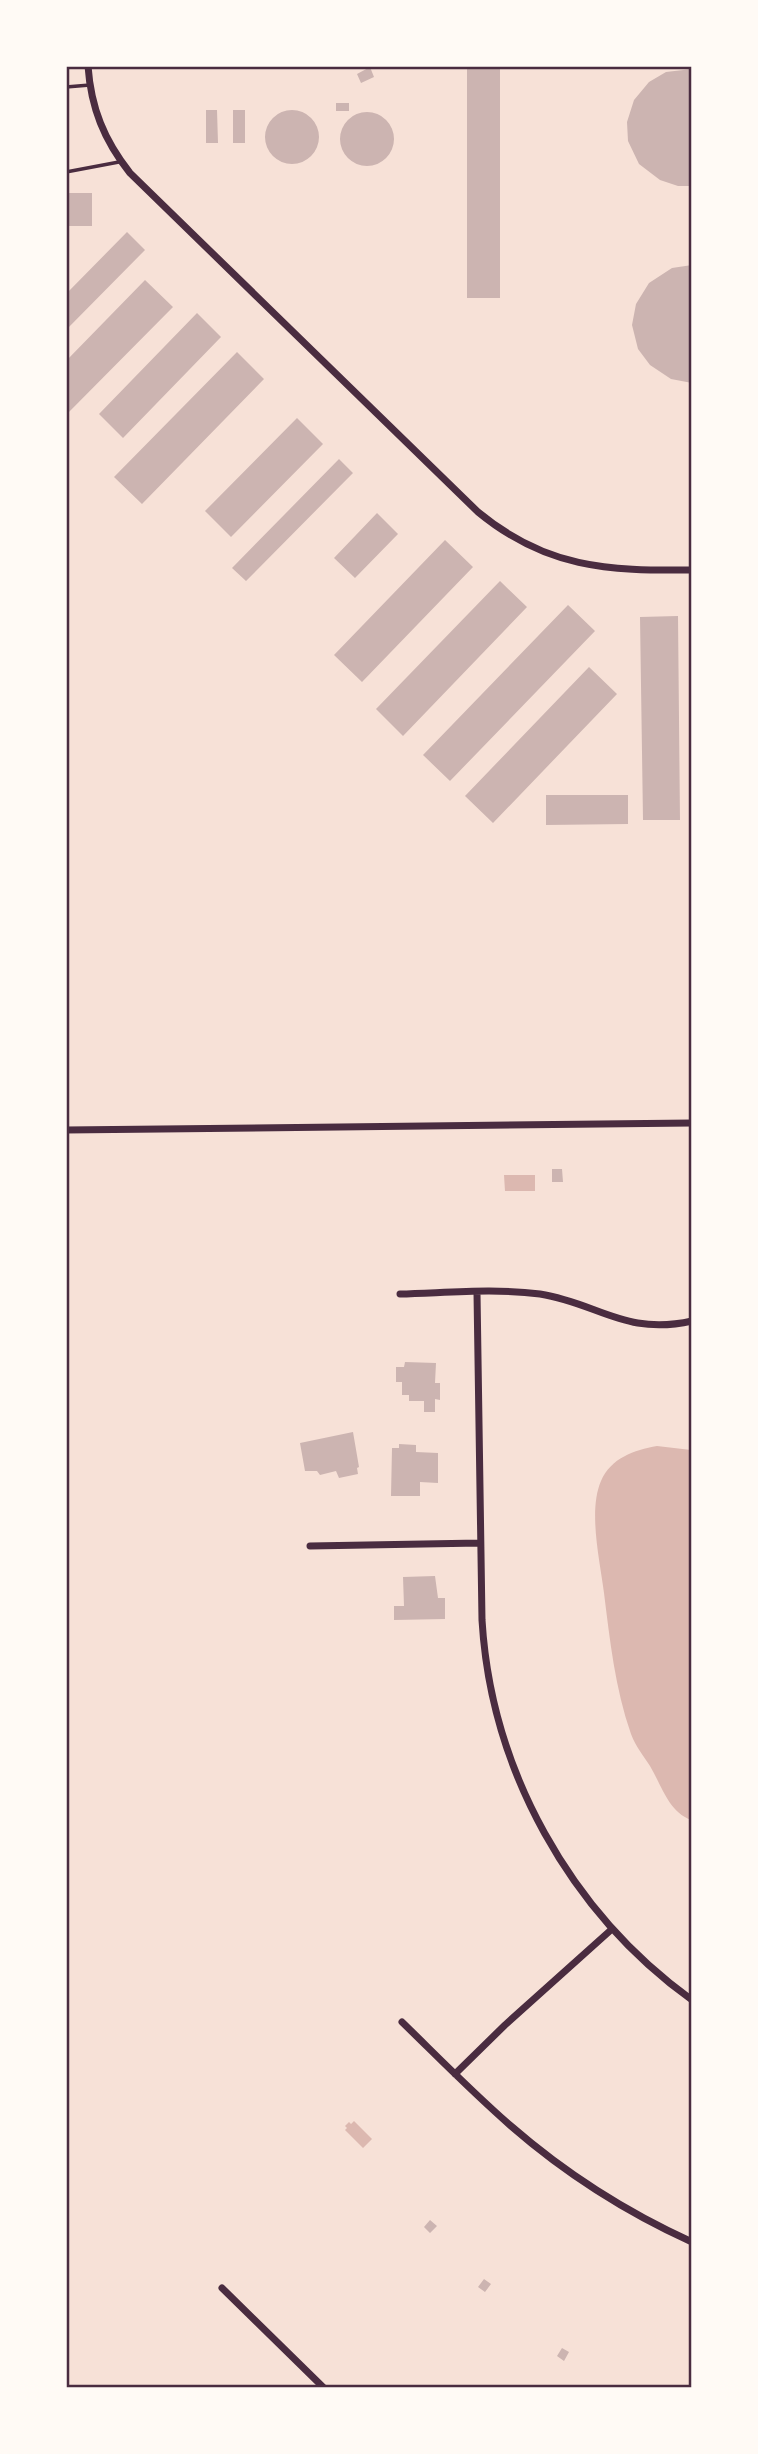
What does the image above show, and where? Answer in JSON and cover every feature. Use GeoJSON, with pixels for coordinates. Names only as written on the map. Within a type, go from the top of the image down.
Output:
{"type":"FeatureCollection","features":[{"type":"Feature","properties":{"kind":"street"},"geometry":{"type":"LineString","coordinates":[[88,66],[99,124],[121,162],[155,199],[492,524],[520,541],[578,563],[617,570],[691,570]]}},
{"type":"Feature","properties":{"kind":"street"},"geometry":{"type":"LineString","coordinates":[[66,1130],[691,1123]]}},
{"type":"Feature","properties":{"kind":"street"},"geometry":{"type":"LineString","coordinates":[[477,1293],[485,1653],[495,1708],[523,1790],[546,1838],[579,1888],[612,1929],[646,1963],[691,2000]]}},
{"type":"Feature","properties":{"kind":"street"},"geometry":{"type":"LineString","coordinates":[[400,1294],[543,1295],[638,1324],[665,1325],[691,1321]]}},
{"type":"Feature","properties":{"kind":"street"},"geometry":{"type":"LineString","coordinates":[[310,1546],[481,1543]]}},
{"type":"Feature","properties":{"kind":"street"},"geometry":{"type":"LineString","coordinates":[[456,2074],[505,2025],[612,1929]]}},
{"type":"Feature","properties":{"kind":"street"},"geometry":{"type":"LineString","coordinates":[[402,2022],[512,2127],[586,2184],[648,2221],[691,2242]]}},
{"type":"Feature","properties":{"kind":"street"},"geometry":{"type":"LineString","coordinates":[[222,2288],[324,2388]]}},
{"type":"Feature","properties":{"kind":"lane"},"geometry":{"type":"LineString","coordinates":[[66,87],[90,85]]}},
{"type":"Feature","properties":{"kind":"lane"},"geometry":{"type":"LineString","coordinates":[[66,172],[121,162]]}},
{"type":"Feature","properties":{"kind":"shaded area"},"geometry":{"type":"Polygon","coordinates":[[[504,1175],[535,1175],[535,1191],[505,1191],[504,1175]]]}},
{"type":"Feature","properties":{"kind":"shaded area"},"geometry":{"type":"Polygon","coordinates":[[[657,1446],[691,1450],[691,1820],[677,1811],[666,1797],[631,1734],[614,1664],[596,1536],[597,1493],[605,1473],[624,1456],[657,1446]]]}},
{"type":"Feature","properties":{"kind":"shaded area"},"geometry":{"type":"Polygon","coordinates":[[[354,2121],[372,2139],[363,2148],[345,2130],[349,2122],[351,2124],[354,2121]]]}},
{"type":"Feature","properties":{"kind":"building"},"geometry":{"type":"Polygon","coordinates":[[[467,66],[500,66],[500,298],[467,298],[467,66]]]}},
{"type":"Feature","properties":{"kind":"building"},"geometry":{"type":"Polygon","coordinates":[[[370,67],[374,77],[361,83],[357,74],[370,67]]]}},
{"type":"Feature","properties":{"kind":"building"},"geometry":{"type":"Polygon","coordinates":[[[692,69],[692,186],[678,186],[660,180],[639,164],[628,141],[627,122],[634,100],[649,82],[666,72],[692,69]]]}},
{"type":"Feature","properties":{"kind":"building"},"geometry":{"type":"Polygon","coordinates":[[[336,103],[349,103],[349,111],[336,111],[336,103]]]}},
{"type":"Feature","properties":{"kind":"building"},"geometry":{"type":"Polygon","coordinates":[[[206,110],[217,110],[218,143],[206,143],[206,110]]]}},
{"type":"Feature","properties":{"kind":"building"},"geometry":{"type":"Polygon","coordinates":[[[233,110],[245,110],[245,143],[233,143],[233,110]]]}},
{"type":"Feature","properties":{"kind":"building"},"geometry":{"type":"Polygon","coordinates":[[[297,110],[307,114],[315,122],[319,137],[315,152],[307,160],[287,164],[277,160],[269,152],[265,132],[269,122],[277,114],[297,110]]]}},
{"type":"Feature","properties":{"kind":"building"},"geometry":{"type":"Polygon","coordinates":[[[367,112],[386,120],[394,139],[386,158],[367,166],[348,158],[340,139],[348,120],[367,112]]]}},
{"type":"Feature","properties":{"kind":"building"},"geometry":{"type":"Polygon","coordinates":[[[66,193],[92,193],[92,226],[66,226],[66,193]]]}},
{"type":"Feature","properties":{"kind":"building"},"geometry":{"type":"Polygon","coordinates":[[[127,232],[145,250],[66,330],[66,294],[127,232]]]}},
{"type":"Feature","properties":{"kind":"building"},"geometry":{"type":"Polygon","coordinates":[[[692,265],[692,383],[671,379],[650,365],[638,349],[632,325],[636,304],[649,283],[672,268],[692,265]]]}},
{"type":"Feature","properties":{"kind":"building"},"geometry":{"type":"Polygon","coordinates":[[[145,280],[173,307],[66,415],[66,361],[145,280]]]}},
{"type":"Feature","properties":{"kind":"building"},"geometry":{"type":"Polygon","coordinates":[[[197,313],[221,337],[123,438],[99,414],[197,313]]]}},
{"type":"Feature","properties":{"kind":"building"},"geometry":{"type":"Polygon","coordinates":[[[237,352],[264,379],[142,504],[114,477],[237,352]]]}},
{"type":"Feature","properties":{"kind":"building"},"geometry":{"type":"Polygon","coordinates":[[[297,418],[323,444],[231,537],[205,511],[297,418]]]}},
{"type":"Feature","properties":{"kind":"building"},"geometry":{"type":"Polygon","coordinates":[[[339,459],[353,473],[246,581],[232,568],[339,459]]]}},
{"type":"Feature","properties":{"kind":"building"},"geometry":{"type":"Polygon","coordinates":[[[377,513],[398,534],[355,578],[334,558],[377,513]]]}},
{"type":"Feature","properties":{"kind":"building"},"geometry":{"type":"Polygon","coordinates":[[[445,540],[473,567],[362,682],[334,655],[445,540]]]}},
{"type":"Feature","properties":{"kind":"building"},"geometry":{"type":"Polygon","coordinates":[[[500,581],[527,607],[403,736],[376,709],[500,581]]]}},
{"type":"Feature","properties":{"kind":"building"},"geometry":{"type":"Polygon","coordinates":[[[568,605],[595,631],[450,781],[423,755],[568,605]]]}},
{"type":"Feature","properties":{"kind":"building"},"geometry":{"type":"Polygon","coordinates":[[[678,616],[680,820],[643,820],[640,617],[678,616]]]}},
{"type":"Feature","properties":{"kind":"building"},"geometry":{"type":"Polygon","coordinates":[[[589,667],[617,694],[493,823],[465,796],[589,667]]]}},
{"type":"Feature","properties":{"kind":"building"},"geometry":{"type":"Polygon","coordinates":[[[546,795],[628,795],[628,824],[546,825],[546,795]]]}},
{"type":"Feature","properties":{"kind":"building"},"geometry":{"type":"Polygon","coordinates":[[[552,1169],[562,1169],[563,1182],[552,1182],[552,1169]]]}},
{"type":"Feature","properties":{"kind":"building"},"geometry":{"type":"Polygon","coordinates":[[[405,1362],[436,1363],[435,1383],[440,1383],[440,1400],[435,1399],[435,1412],[424,1412],[424,1401],[409,1401],[409,1395],[402,1395],[402,1382],[396,1382],[396,1367],[404,1367],[405,1362]]]}},
{"type":"Feature","properties":{"kind":"building"},"geometry":{"type":"Polygon","coordinates":[[[353,1432],[358,1474],[339,1478],[336,1471],[320,1475],[317,1471],[305,1471],[300,1443],[353,1432]]]}},
{"type":"Feature","properties":{"kind":"building"},"geometry":{"type":"Polygon","coordinates":[[[399,1444],[416,1445],[416,1452],[438,1453],[438,1483],[420,1482],[420,1496],[391,1496],[392,1448],[399,1448],[399,1444]]]}},
{"type":"Feature","properties":{"kind":"building"},"geometry":{"type":"Polygon","coordinates":[[[435,1576],[438,1598],[445,1598],[445,1619],[394,1620],[394,1606],[404,1606],[403,1577],[435,1576]]]}},
{"type":"Feature","properties":{"kind":"building"},"geometry":{"type":"Polygon","coordinates":[[[430,2220],[437,2226],[430,2233],[424,2227],[430,2220]]]}},
{"type":"Feature","properties":{"kind":"building"},"geometry":{"type":"Polygon","coordinates":[[[484,2279],[491,2284],[485,2292],[478,2287],[484,2279]]]}},
{"type":"Feature","properties":{"kind":"building"},"geometry":{"type":"Polygon","coordinates":[[[562,2348],[569,2352],[564,2361],[557,2356],[562,2348]]]}}]}
